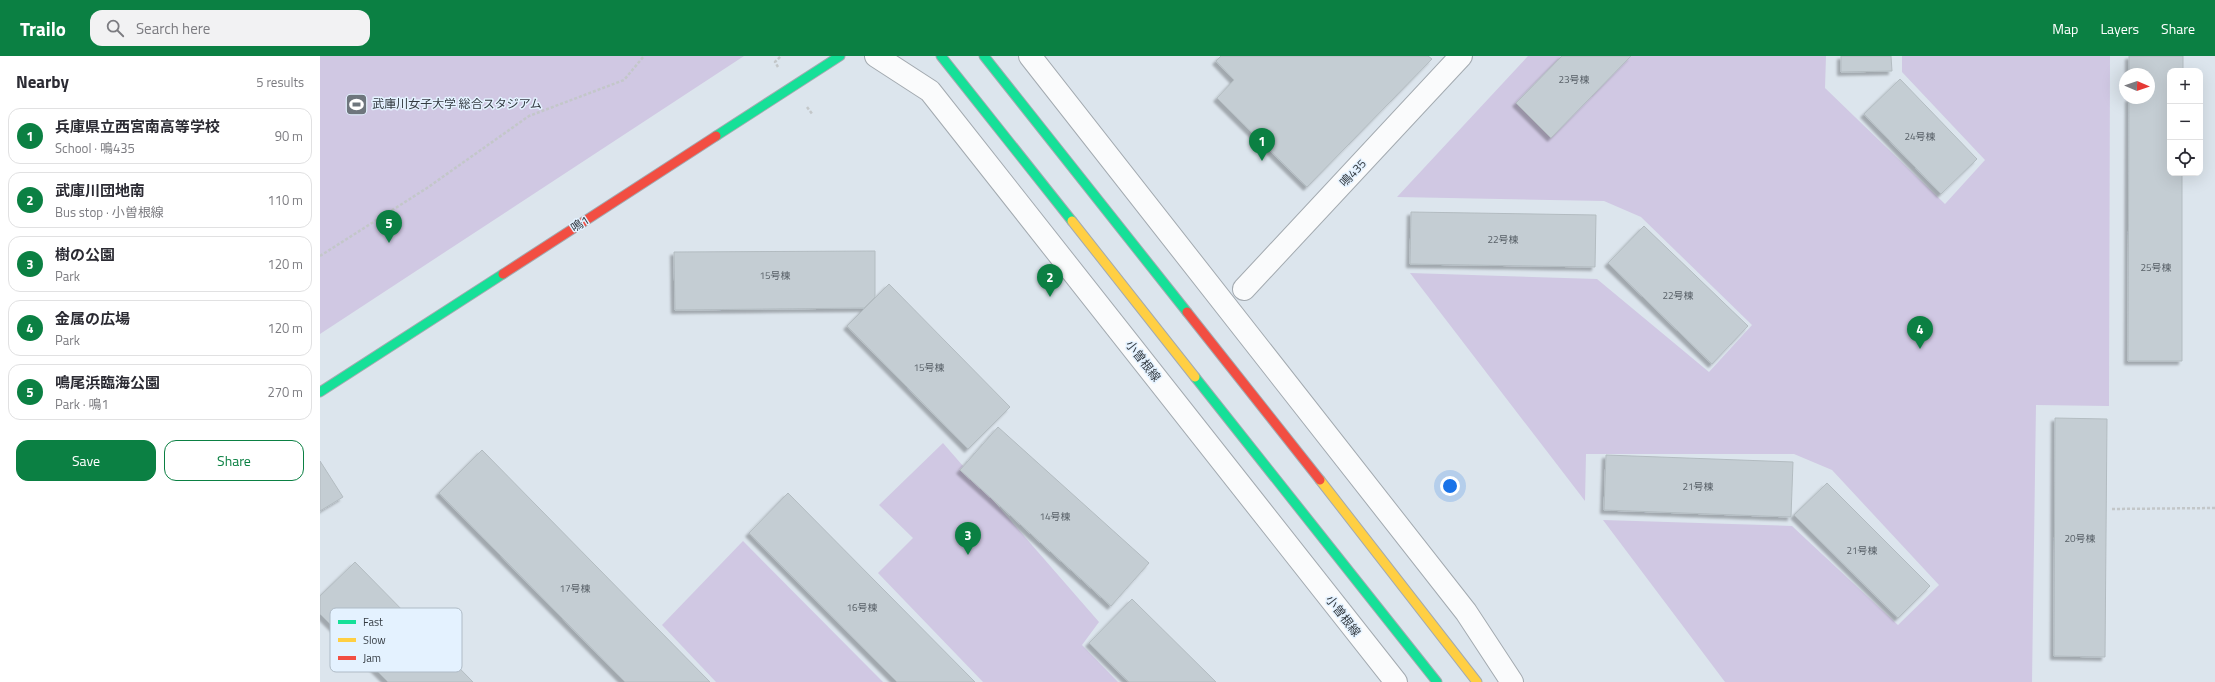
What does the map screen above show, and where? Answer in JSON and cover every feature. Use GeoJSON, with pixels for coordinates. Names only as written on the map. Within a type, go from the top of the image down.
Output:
{"type":"FeatureCollection","features":[{"type":"Feature","properties":{"kind":"street","name":"鳴1"},"geometry":{"type":"LineString","coordinates":[[320,392],[840,56]]}},
{"type":"Feature","properties":{"kind":"street","name":"小曽根線"},"geometry":{"type":"LineString","coordinates":[[876,56],[930,91],[1396,682]]}},
{"type":"Feature","properties":{"kind":"street"},"geometry":{"type":"LineString","coordinates":[[941,56],[1437,682]]}},
{"type":"Feature","properties":{"kind":"street"},"geometry":{"type":"LineString","coordinates":[[984,56],[1419,605],[1477,682]]}},
{"type":"Feature","properties":{"kind":"street"},"geometry":{"type":"LineString","coordinates":[[1030,56],[1466,612],[1512,682]]}},
{"type":"Feature","properties":{"kind":"street","name":"鳴435"},"geometry":{"type":"LineString","coordinates":[[1244,289],[1462,56]]}},
{"type":"Feature","properties":{"kind":"path"},"geometry":{"type":"LineString","coordinates":[[320,256],[427,188],[529,116],[624,80],[644,56]]}},
{"type":"Feature","properties":{"kind":"path"},"geometry":{"type":"LineString","coordinates":[[2112,509],[2215,508]]}},
{"type":"Feature","properties":{"kind":"shaded area"},"geometry":{"type":"Polygon","coordinates":[[[320,56],[744,56],[320,334],[320,56]]]}},
{"type":"Feature","properties":{"kind":"shaded area"},"geometry":{"type":"Polygon","coordinates":[[[1528,56],[1826,56],[1825,88],[1945,204],[1985,160],[1902,72],[1902,56],[2110,56],[2109,406],[2036,405],[2032,682],[1725,682],[1603,520],[1792,526],[1898,625],[1939,585],[1832,470],[1794,454],[1586,454],[1585,501],[1410,273],[1597,279],[1709,372],[1752,325],[1641,217],[1604,201],[1397,197],[1528,56]]]}},
{"type":"Feature","properties":{"kind":"shaded area"},"geometry":{"type":"Polygon","coordinates":[[[943,443],[1099,622],[1082,645],[1118,682],[983,682],[878,573],[913,538],[879,505],[943,443]]]}},
{"type":"Feature","properties":{"kind":"shaded area"},"geometry":{"type":"Polygon","coordinates":[[[743,541],[883,682],[716,682],[662,625],[743,541]]]}},
{"type":"Feature","properties":{"kind":"building"},"geometry":{"type":"Polygon","coordinates":[[[1221,56],[1428,56],[1432,59],[1307,187],[1217,98],[1234,80],[1216,61],[1221,56]]]}},
{"type":"Feature","properties":{"kind":"building"},"geometry":{"type":"Polygon","coordinates":[[[1562,56],[1631,56],[1551,138],[1516,103],[1562,56]]]}},
{"type":"Feature","properties":{"kind":"building"},"geometry":{"type":"Polygon","coordinates":[[[1841,56],[1891,56],[1892,71],[1841,72],[1841,56]]]}},
{"type":"Feature","properties":{"kind":"building"},"geometry":{"type":"Polygon","coordinates":[[[2129,56],[2183,56],[2183,68],[2167,68],[2167,176],[2182,176],[2182,361],[2128,361],[2129,104],[2155,104],[2155,68],[2129,68],[2129,56]]]}},
{"type":"Feature","properties":{"kind":"building"},"geometry":{"type":"Polygon","coordinates":[[[1900,79],[1977,159],[1941,194],[1864,114],[1900,79]]]}},
{"type":"Feature","properties":{"kind":"building"},"geometry":{"type":"Polygon","coordinates":[[[1411,212],[1596,215],[1595,267],[1410,264],[1411,212]]]}},
{"type":"Feature","properties":{"kind":"building"},"geometry":{"type":"Polygon","coordinates":[[[1644,226],[1748,326],[1712,364],[1608,263],[1644,226]]]}},
{"type":"Feature","properties":{"kind":"building"},"geometry":{"type":"Polygon","coordinates":[[[875,251],[875,297],[864,308],[675,310],[674,252],[875,251]]]}},
{"type":"Feature","properties":{"kind":"building"},"geometry":{"type":"Polygon","coordinates":[[[889,284],[1010,407],[968,449],[847,326],[889,284]]]}},
{"type":"Feature","properties":{"kind":"building"},"geometry":{"type":"Polygon","coordinates":[[[2055,418],[2107,419],[2105,657],[2054,656],[2055,418]]]}},
{"type":"Feature","properties":{"kind":"building"},"geometry":{"type":"Polygon","coordinates":[[[998,427],[1149,563],[1111,606],[960,470],[998,427]]]}},
{"type":"Feature","properties":{"kind":"building"},"geometry":{"type":"Polygon","coordinates":[[[482,450],[710,682],[625,682],[439,493],[482,450]]]}},
{"type":"Feature","properties":{"kind":"building"},"geometry":{"type":"Polygon","coordinates":[[[1606,455],[1793,462],[1791,517],[1604,510],[1606,455]]]}},
{"type":"Feature","properties":{"kind":"building"},"geometry":{"type":"Polygon","coordinates":[[[320,461],[343,497],[320,511],[320,461]]]}},
{"type":"Feature","properties":{"kind":"building"},"geometry":{"type":"Polygon","coordinates":[[[1827,483],[1930,586],[1898,618],[1794,515],[1827,483]]]}},
{"type":"Feature","properties":{"kind":"building"},"geometry":{"type":"Polygon","coordinates":[[[788,493],[975,682],[897,682],[749,533],[788,493]]]}},
{"type":"Feature","properties":{"kind":"building"},"geometry":{"type":"Polygon","coordinates":[[[355,562],[400,608],[330,608],[330,624],[320,614],[320,596],[355,562]]]}},
{"type":"Feature","properties":{"kind":"building"},"geometry":{"type":"Polygon","coordinates":[[[1132,599],[1216,682],[1129,682],[1089,643],[1132,599]]]}},
{"type":"Feature","properties":{"kind":"building"},"geometry":{"type":"Polygon","coordinates":[[[462,671],[473,682],[388,682],[378,672],[462,671]]]}},
{"type":"Feature","properties":{"kind":"traffic: fast"},"geometry":{"type":"LineString","coordinates":[[716,136],[840,56]]}},
{"type":"Feature","properties":{"kind":"traffic: fast"},"geometry":{"type":"LineString","coordinates":[[941,56],[1072,221]]}},
{"type":"Feature","properties":{"kind":"traffic: fast"},"geometry":{"type":"LineString","coordinates":[[984,56],[1187,312]]}},
{"type":"Feature","properties":{"kind":"traffic: fast"},"geometry":{"type":"LineString","coordinates":[[320,392],[503,274]]}},
{"type":"Feature","properties":{"kind":"traffic: fast"},"geometry":{"type":"LineString","coordinates":[[1195,377],[1437,682]]}},
{"type":"Feature","properties":{"kind":"traffic: slow"},"geometry":{"type":"LineString","coordinates":[[1072,221],[1195,377]]}},
{"type":"Feature","properties":{"kind":"traffic: slow"},"geometry":{"type":"LineString","coordinates":[[1320,480],[1477,682]]}},
{"type":"Feature","properties":{"kind":"traffic: jam"},"geometry":{"type":"LineString","coordinates":[[503,274],[716,136]]}},
{"type":"Feature","properties":{"kind":"traffic: jam"},"geometry":{"type":"LineString","coordinates":[[1187,312],[1320,480]]}},
{"type":"Feature","properties":{"kind":"place","name":"武庫川女子大学 総合スタジアム"},"geometry":{"type":"Point","coordinates":[356,104]}},
{"type":"Feature","properties":{"kind":"place","name":"兵庫県立西宮南高等学校"},"geometry":{"type":"Point","coordinates":[1262,161]}},
{"type":"Feature","properties":{"kind":"place","name":"鳴尾浜臨海公園"},"geometry":{"type":"Point","coordinates":[389,243]}},
{"type":"Feature","properties":{"kind":"place","name":"武庫川団地南"},"geometry":{"type":"Point","coordinates":[1050,297]}},
{"type":"Feature","properties":{"kind":"place","name":"金属の広場"},"geometry":{"type":"Point","coordinates":[1920,349]}},
{"type":"Feature","properties":{"kind":"place","name":"樹の公園"},"geometry":{"type":"Point","coordinates":[968,555]}}]}
